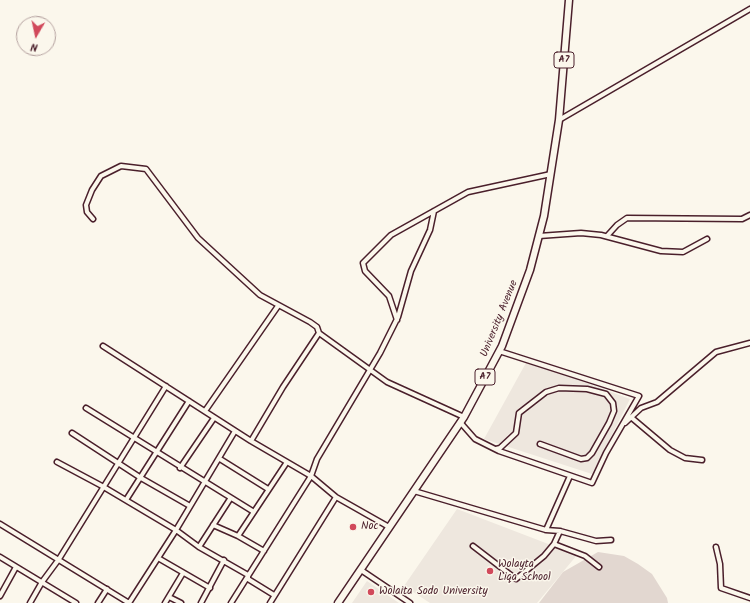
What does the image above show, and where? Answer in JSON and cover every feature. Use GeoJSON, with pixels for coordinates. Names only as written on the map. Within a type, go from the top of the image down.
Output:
{"type":"FeatureCollection","features":[{"type":"Feature","properties":{"kind":"highway","name":"A7"},"geometry":{"type":"LineString","coordinates":[[559,120],[569,0]]}},
{"type":"Feature","properties":{"kind":"highway","name":"University Avenue"},"geometry":{"type":"LineString","coordinates":[[338,603],[462,420],[499,351],[530,270],[539,236],[552,174],[559,120]]}},
{"type":"Feature","properties":{"kind":"street"},"geometry":{"type":"LineString","coordinates":[[559,120],[750,9]]}},
{"type":"Feature","properties":{"kind":"street"},"geometry":{"type":"LineString","coordinates":[[93,219],[87,212],[86,205],[92,190],[101,176],[121,166],[146,169],[198,238],[260,294],[278,306],[310,322],[317,327],[319,333],[387,382],[462,420],[475,439],[496,449],[592,483],[606,453],[639,396],[499,351]]}},
{"type":"Feature","properties":{"kind":"street"},"geometry":{"type":"LineString","coordinates":[[397,320],[389,296],[365,271],[363,263],[390,235],[468,192],[552,174]]}},
{"type":"Feature","properties":{"kind":"street"},"geometry":{"type":"LineString","coordinates":[[231,603],[311,476],[317,459],[370,370],[397,320],[411,271],[430,230],[434,211]]}},
{"type":"Feature","properties":{"kind":"street"},"geometry":{"type":"LineString","coordinates":[[607,236],[617,224],[627,218],[742,219],[750,215]]}},
{"type":"Feature","properties":{"kind":"street"},"geometry":{"type":"LineString","coordinates":[[539,236],[581,233],[607,236],[661,251],[683,252],[707,239]]}},
{"type":"Feature","properties":{"kind":"street"},"geometry":{"type":"LineString","coordinates":[[205,411],[278,306]]}},
{"type":"Feature","properties":{"kind":"street"},"geometry":{"type":"LineString","coordinates":[[251,441],[283,387],[319,333]]}},
{"type":"Feature","properties":{"kind":"street"},"geometry":{"type":"LineString","coordinates":[[621,426],[632,418],[641,408],[657,402],[716,352],[750,343]]}},
{"type":"Feature","properties":{"kind":"street"},"geometry":{"type":"LineString","coordinates":[[103,346],[190,401],[214,418],[311,476],[336,497],[390,528]]}},
{"type":"Feature","properties":{"kind":"street"},"geometry":{"type":"LineString","coordinates":[[30,603],[42,582],[59,559],[102,486],[166,386]]}},
{"type":"Feature","properties":{"kind":"street"},"geometry":{"type":"LineString","coordinates":[[496,449],[500,448],[516,433],[519,413],[546,392],[558,388],[586,389],[606,394],[613,403],[614,412],[609,424],[592,453],[587,458],[581,459],[540,444]]}},
{"type":"Feature","properties":{"kind":"street"},"geometry":{"type":"LineString","coordinates":[[126,500],[190,401]]}},
{"type":"Feature","properties":{"kind":"street"},"geometry":{"type":"LineString","coordinates":[[86,408],[230,499],[254,512]]}},
{"type":"Feature","properties":{"kind":"street"},"geometry":{"type":"LineString","coordinates":[[180,468],[214,418]]}},
{"type":"Feature","properties":{"kind":"street"},"geometry":{"type":"LineString","coordinates":[[632,418],[670,450],[685,458],[702,460]]}},
{"type":"Feature","properties":{"kind":"street"},"geometry":{"type":"LineString","coordinates":[[0,524],[129,603],[176,530],[204,482],[220,459],[235,431]]}},
{"type":"Feature","properties":{"kind":"street"},"geometry":{"type":"LineString","coordinates":[[72,433],[141,478],[190,506]]}},
{"type":"Feature","properties":{"kind":"street"},"geometry":{"type":"LineString","coordinates":[[220,459],[268,489]]}},
{"type":"Feature","properties":{"kind":"street"},"geometry":{"type":"LineString","coordinates":[[57,462],[102,486],[176,530],[200,547],[248,575],[248,579],[274,595]]}},
{"type":"Feature","properties":{"kind":"street"},"geometry":{"type":"LineString","coordinates":[[238,536],[287,462]]}},
{"type":"Feature","properties":{"kind":"street"},"geometry":{"type":"LineString","coordinates":[[546,530],[570,476]]}},
{"type":"Feature","properties":{"kind":"street"},"geometry":{"type":"LineString","coordinates":[[414,491],[546,530],[560,531],[596,541],[611,540]]}},
{"type":"Feature","properties":{"kind":"street"},"geometry":{"type":"LineString","coordinates":[[270,603],[336,497]]}},
{"type":"Feature","properties":{"kind":"street"},"geometry":{"type":"LineString","coordinates":[[200,547],[230,499]]}},
{"type":"Feature","properties":{"kind":"street"},"geometry":{"type":"LineString","coordinates":[[213,525],[238,536],[264,552]]}},
{"type":"Feature","properties":{"kind":"street"},"geometry":{"type":"LineString","coordinates":[[473,546],[516,580],[544,556],[554,544],[560,531]]}},
{"type":"Feature","properties":{"kind":"street"},"geometry":{"type":"LineString","coordinates":[[554,544],[585,556],[599,567]]}},
{"type":"Feature","properties":{"kind":"street"},"geometry":{"type":"LineString","coordinates":[[716,547],[720,564],[721,588],[750,598]]}},
{"type":"Feature","properties":{"kind":"street"},"geometry":{"type":"LineString","coordinates":[[0,557],[76,603]]}},
{"type":"Feature","properties":{"kind":"street"},"geometry":{"type":"LineString","coordinates":[[158,558],[210,588]]}},
{"type":"Feature","properties":{"kind":"street"},"geometry":{"type":"LineString","coordinates":[[201,603],[224,560]]}},
{"type":"Feature","properties":{"kind":"street"},"geometry":{"type":"LineString","coordinates":[[0,596],[16,567]]}},
{"type":"Feature","properties":{"kind":"street"},"geometry":{"type":"LineString","coordinates":[[361,570],[410,603]]}},
{"type":"Feature","properties":{"kind":"street"},"geometry":{"type":"LineString","coordinates":[[165,603],[183,573]]}},
{"type":"Feature","properties":{"kind":"street"},"geometry":{"type":"LineString","coordinates":[[98,603],[107,589]]}},
{"type":"Feature","properties":{"kind":"street"},"geometry":{"type":"LineString","coordinates":[[169,597],[181,603]]}},
{"type":"Feature","properties":{"kind":"street"},"geometry":{"type":"LineString","coordinates":[[65,603],[68,598]]}},
{"type":"Feature","properties":{"kind":"shaded area"},"geometry":{"type":"Polygon","coordinates":[[[527,361],[630,399],[592,474],[484,439],[527,361]]]}},
{"type":"Feature","properties":{"kind":"shaded area","name":"Wolayta Liqa School"},"geometry":{"type":"Polygon","coordinates":[[[457,509],[577,555],[537,603],[430,603],[404,586],[457,509]]]}},
{"type":"Feature","properties":{"kind":"shaded area"},"geometry":{"type":"Polygon","coordinates":[[[598,552],[624,556],[652,574],[667,598],[668,603],[539,603],[563,572],[598,552]]]}},
{"type":"Feature","properties":{"kind":"shaded area","name":"Wolaita Sodo University"},"geometry":{"type":"Polygon","coordinates":[[[367,581],[399,603],[352,603],[367,581]]]}},
{"type":"Feature","properties":{"kind":"place","name":"Noc"},"geometry":{"type":"Point","coordinates":[353,527]}},
{"type":"Feature","properties":{"kind":"place","name":"Wolayta Liqa School"},"geometry":{"type":"Point","coordinates":[490,571]}},
{"type":"Feature","properties":{"kind":"place","name":"Wolaita Sodo University"},"geometry":{"type":"Point","coordinates":[371,592]}}]}
